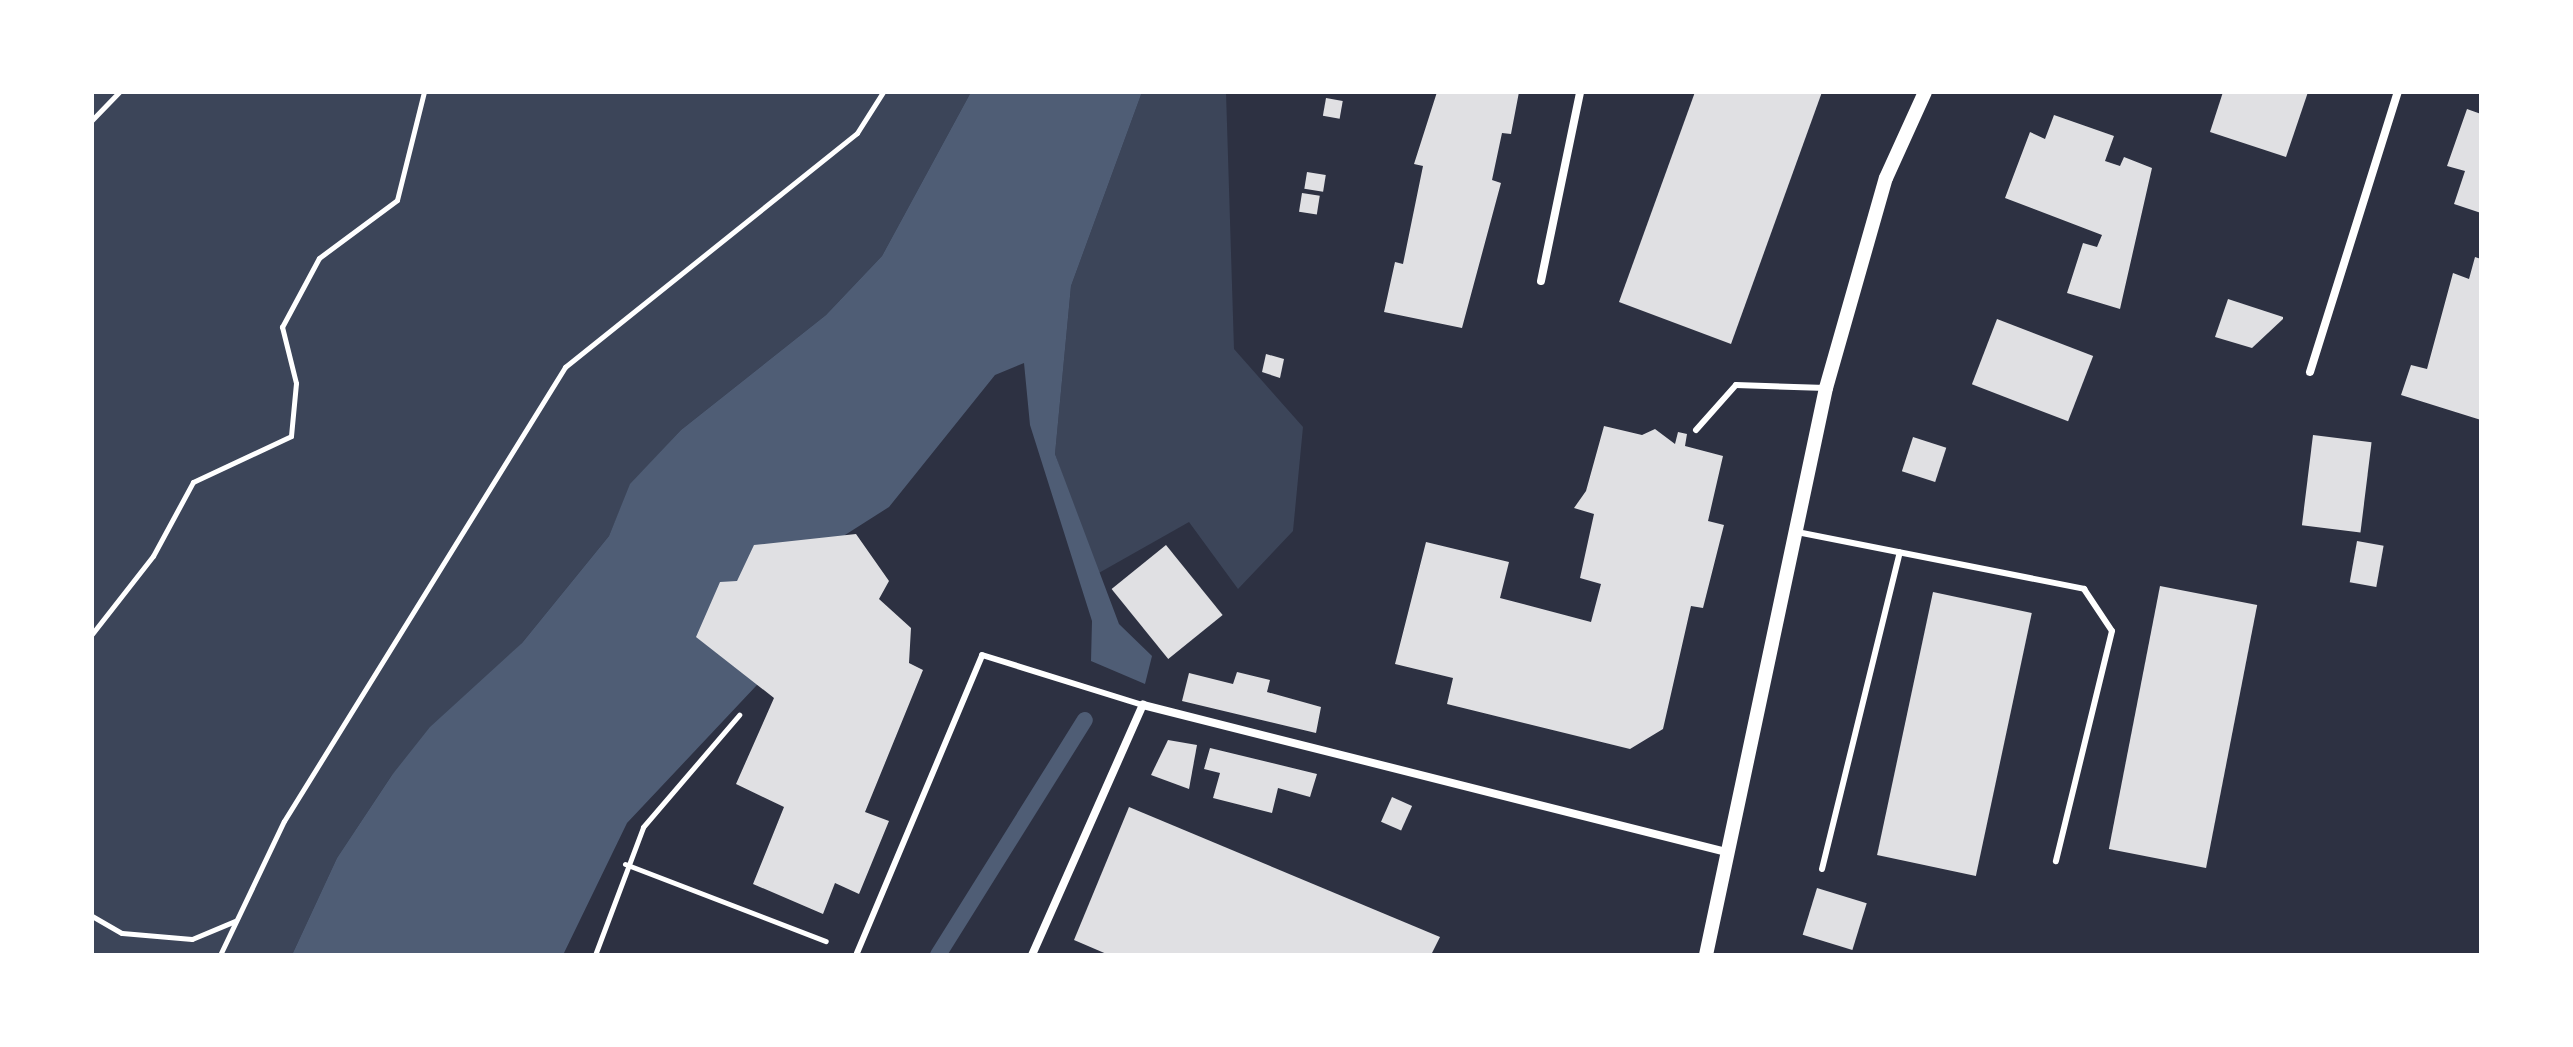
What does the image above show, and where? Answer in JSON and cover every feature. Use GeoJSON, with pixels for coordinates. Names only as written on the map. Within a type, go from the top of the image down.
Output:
{"type":"FeatureCollection","features":[{"type":"Feature","properties":{"kind":"street"},"geometry":{"type":"LineString","coordinates":[[1541,281],[1580,92]]}},
{"type":"Feature","properties":{"kind":"street"},"geometry":{"type":"LineString","coordinates":[[1706,955],[1826,388],[1886,178],[1925,92]]}},
{"type":"Feature","properties":{"kind":"street"},"geometry":{"type":"LineString","coordinates":[[2310,372],[2398,92]]}},
{"type":"Feature","properties":{"kind":"street"},"geometry":{"type":"LineString","coordinates":[[1032,955],[1143,705],[1726,852]]}},
{"type":"Feature","properties":{"kind":"lane"},"geometry":{"type":"LineString","coordinates":[[1696,430],[1736,385],[1826,388]]}},
{"type":"Feature","properties":{"kind":"lane"},"geometry":{"type":"LineString","coordinates":[[1796,532],[2084,589],[2112,631],[2056,861]]}},
{"type":"Feature","properties":{"kind":"lane"},"geometry":{"type":"LineString","coordinates":[[1822,869],[1900,552]]}},
{"type":"Feature","properties":{"kind":"lane"},"geometry":{"type":"LineString","coordinates":[[857,953],[982,655],[1143,705]]}},
{"type":"Feature","properties":{"kind":"path"},"geometry":{"type":"LineString","coordinates":[[92,120],[119,92]]}},
{"type":"Feature","properties":{"kind":"path"},"geometry":{"type":"LineString","coordinates":[[92,634],[153,556],[193,482],[291,436],[296,383],[282,327],[319,258],[397,200],[424,92]]}},
{"type":"Feature","properties":{"kind":"path"},"geometry":{"type":"LineString","coordinates":[[220,955],[284,821],[565,367],[857,133],[883,92]]}},
{"type":"Feature","properties":{"kind":"path"},"geometry":{"type":"LineString","coordinates":[[595,955],[625,864],[643,827],[739,715]]}},
{"type":"Feature","properties":{"kind":"path"},"geometry":{"type":"LineString","coordinates":[[625,864],[857,953]]}},
{"type":"Feature","properties":{"kind":"path"},"geometry":{"type":"LineString","coordinates":[[92,916],[122,933],[192,939],[236,920]]}},
{"type":"Feature","properties":{"kind":"shaded area"},"geometry":{"type":"Polygon","coordinates":[[[92,92],[971,92],[882,256],[826,315],[681,430],[631,484],[609,536],[522,643],[392,775],[337,858],[292,955],[92,955],[92,92]]]}},
{"type":"Feature","properties":{"kind":"shaded area"},"geometry":{"type":"Polygon","coordinates":[[[971,92],[1142,92],[1071,286],[1055,454],[1119,624],[1152,656],[1145,684],[1091,661],[1092,621],[1030,425],[1024,363],[995,375],[889,507],[845,535],[848,562],[790,650],[627,823],[563,955],[292,955],[337,858],[392,775],[430,727],[522,643],[609,536],[630,484],[681,430],[826,315],[882,256],[971,92]]]}},
{"type":"Feature","properties":{"kind":"shaded area"},"geometry":{"type":"Polygon","coordinates":[[[1142,92],[1226,92],[1234,349],[1303,427],[1293,531],[1238,589],[1189,522],[1097,574],[1055,454],[1071,286],[1142,92]]]}},
{"type":"Feature","properties":{"kind":"building"},"geometry":{"type":"Polygon","coordinates":[[[1437,92],[1519,92],[1511,134],[1502,133],[1492,180],[1501,183],[1462,328],[1384,312],[1395,262],[1403,264],[1423,166],[1414,164],[1437,92]]]}},
{"type":"Feature","properties":{"kind":"building"},"geometry":{"type":"Polygon","coordinates":[[[1695,92],[1822,92],[1731,344],[1619,302],[1695,92]]]}},
{"type":"Feature","properties":{"kind":"building"},"geometry":{"type":"Polygon","coordinates":[[[2223,92],[2308,92],[2286,157],[2210,132],[2223,92]]]}},
{"type":"Feature","properties":{"kind":"building"},"geometry":{"type":"Polygon","coordinates":[[[1326,98],[1343,101],[1340,119],[1323,116],[1326,98]]]}},
{"type":"Feature","properties":{"kind":"building"},"geometry":{"type":"Polygon","coordinates":[[[2467,109],[2481,114],[2481,213],[2454,204],[2465,171],[2447,166],[2467,109]]]}},
{"type":"Feature","properties":{"kind":"building"},"geometry":{"type":"Polygon","coordinates":[[[2054,115],[2114,136],[2105,161],[2120,166],[2124,157],[2152,168],[2120,309],[2067,293],[2083,243],[2097,247],[2102,235],[2005,198],[2030,132],[2045,139],[2054,115]]]}},
{"type":"Feature","properties":{"kind":"building"},"geometry":{"type":"Polygon","coordinates":[[[1307,172],[1326,175],[1323,192],[1304,189],[1307,172]]]}},
{"type":"Feature","properties":{"kind":"building"},"geometry":{"type":"Polygon","coordinates":[[[1302,193],[1320,196],[1317,215],[1299,212],[1302,193]]]}},
{"type":"Feature","properties":{"kind":"building"},"geometry":{"type":"Polygon","coordinates":[[[2475,257],[2481,259],[2481,420],[2401,395],[2411,365],[2427,369],[2453,273],[2469,279],[2475,257]]]}},
{"type":"Feature","properties":{"kind":"building"},"geometry":{"type":"Polygon","coordinates":[[[2228,299],[2283,319],[2252,348],[2215,337],[2228,299]]]}},
{"type":"Feature","properties":{"kind":"building"},"geometry":{"type":"Polygon","coordinates":[[[1997,319],[2093,356],[2068,421],[1972,384],[1997,319]]]}},
{"type":"Feature","properties":{"kind":"building"},"geometry":{"type":"Polygon","coordinates":[[[1266,354],[1284,359],[1280,378],[1262,372],[1266,354]]]}},
{"type":"Feature","properties":{"kind":"building"},"geometry":{"type":"Polygon","coordinates":[[[1604,426],[1642,435],[1655,429],[1675,444],[1678,432],[1687,434],[1685,446],[1723,456],[1708,521],[1724,525],[1703,608],[1691,606],[1663,729],[1630,749],[1447,704],[1453,678],[1395,664],[1426,542],[1509,562],[1500,598],[1591,622],[1601,584],[1580,578],[1594,514],[1574,508],[1586,491],[1604,426]]]}},
{"type":"Feature","properties":{"kind":"building"},"geometry":{"type":"Polygon","coordinates":[[[2313,435],[2372,442],[2360,533],[2302,525],[2313,435]]]}},
{"type":"Feature","properties":{"kind":"building"},"geometry":{"type":"Polygon","coordinates":[[[1913,437],[1946,448],[1935,482],[1902,471],[1913,437]]]}},
{"type":"Feature","properties":{"kind":"building"},"geometry":{"type":"Polygon","coordinates":[[[856,534],[889,581],[879,599],[911,628],[909,663],[923,670],[865,812],[889,821],[859,894],[835,883],[823,914],[753,884],[784,807],[736,784],[774,698],[696,637],[720,582],[737,581],[754,545],[856,534]]]}},
{"type":"Feature","properties":{"kind":"building"},"geometry":{"type":"Polygon","coordinates":[[[2357,541],[2384,546],[2376,587],[2350,582],[2357,541]]]}},
{"type":"Feature","properties":{"kind":"building"},"geometry":{"type":"Polygon","coordinates":[[[1166,545],[1223,615],[1168,659],[1112,589],[1166,545]]]}},
{"type":"Feature","properties":{"kind":"building"},"geometry":{"type":"Polygon","coordinates":[[[2160,586],[2257,605],[2206,868],[2109,849],[2160,586]]]}},
{"type":"Feature","properties":{"kind":"building"},"geometry":{"type":"Polygon","coordinates":[[[1933,592],[2032,613],[1976,876],[1877,855],[1933,592]]]}},
{"type":"Feature","properties":{"kind":"building"},"geometry":{"type":"Polygon","coordinates":[[[1237,672],[1270,680],[1267,692],[1321,707],[1316,733],[1182,701],[1189,673],[1233,684],[1237,672]]]}},
{"type":"Feature","properties":{"kind":"building"},"geometry":{"type":"Polygon","coordinates":[[[1168,740],[1197,745],[1189,789],[1151,775],[1168,740]]]}},
{"type":"Feature","properties":{"kind":"building"},"geometry":{"type":"Polygon","coordinates":[[[1210,748],[1317,774],[1310,797],[1278,788],[1272,813],[1213,798],[1220,773],[1204,769],[1210,748]]]}},
{"type":"Feature","properties":{"kind":"building"},"geometry":{"type":"Polygon","coordinates":[[[1392,797],[1412,806],[1401,831],[1381,822],[1392,797]]]}},
{"type":"Feature","properties":{"kind":"building"},"geometry":{"type":"Polygon","coordinates":[[[1129,807],[1440,937],[1431,955],[1109,955],[1074,940],[1129,807]]]}},
{"type":"Feature","properties":{"kind":"building"},"geometry":{"type":"Polygon","coordinates":[[[1817,888],[1867,903],[1852,950],[1803,935],[1817,888]]]}},
{"type":"Feature","properties":{"kind":"waterway"},"geometry":{"type":"LineString","coordinates":[[938,955],[1085,720]]}}]}
